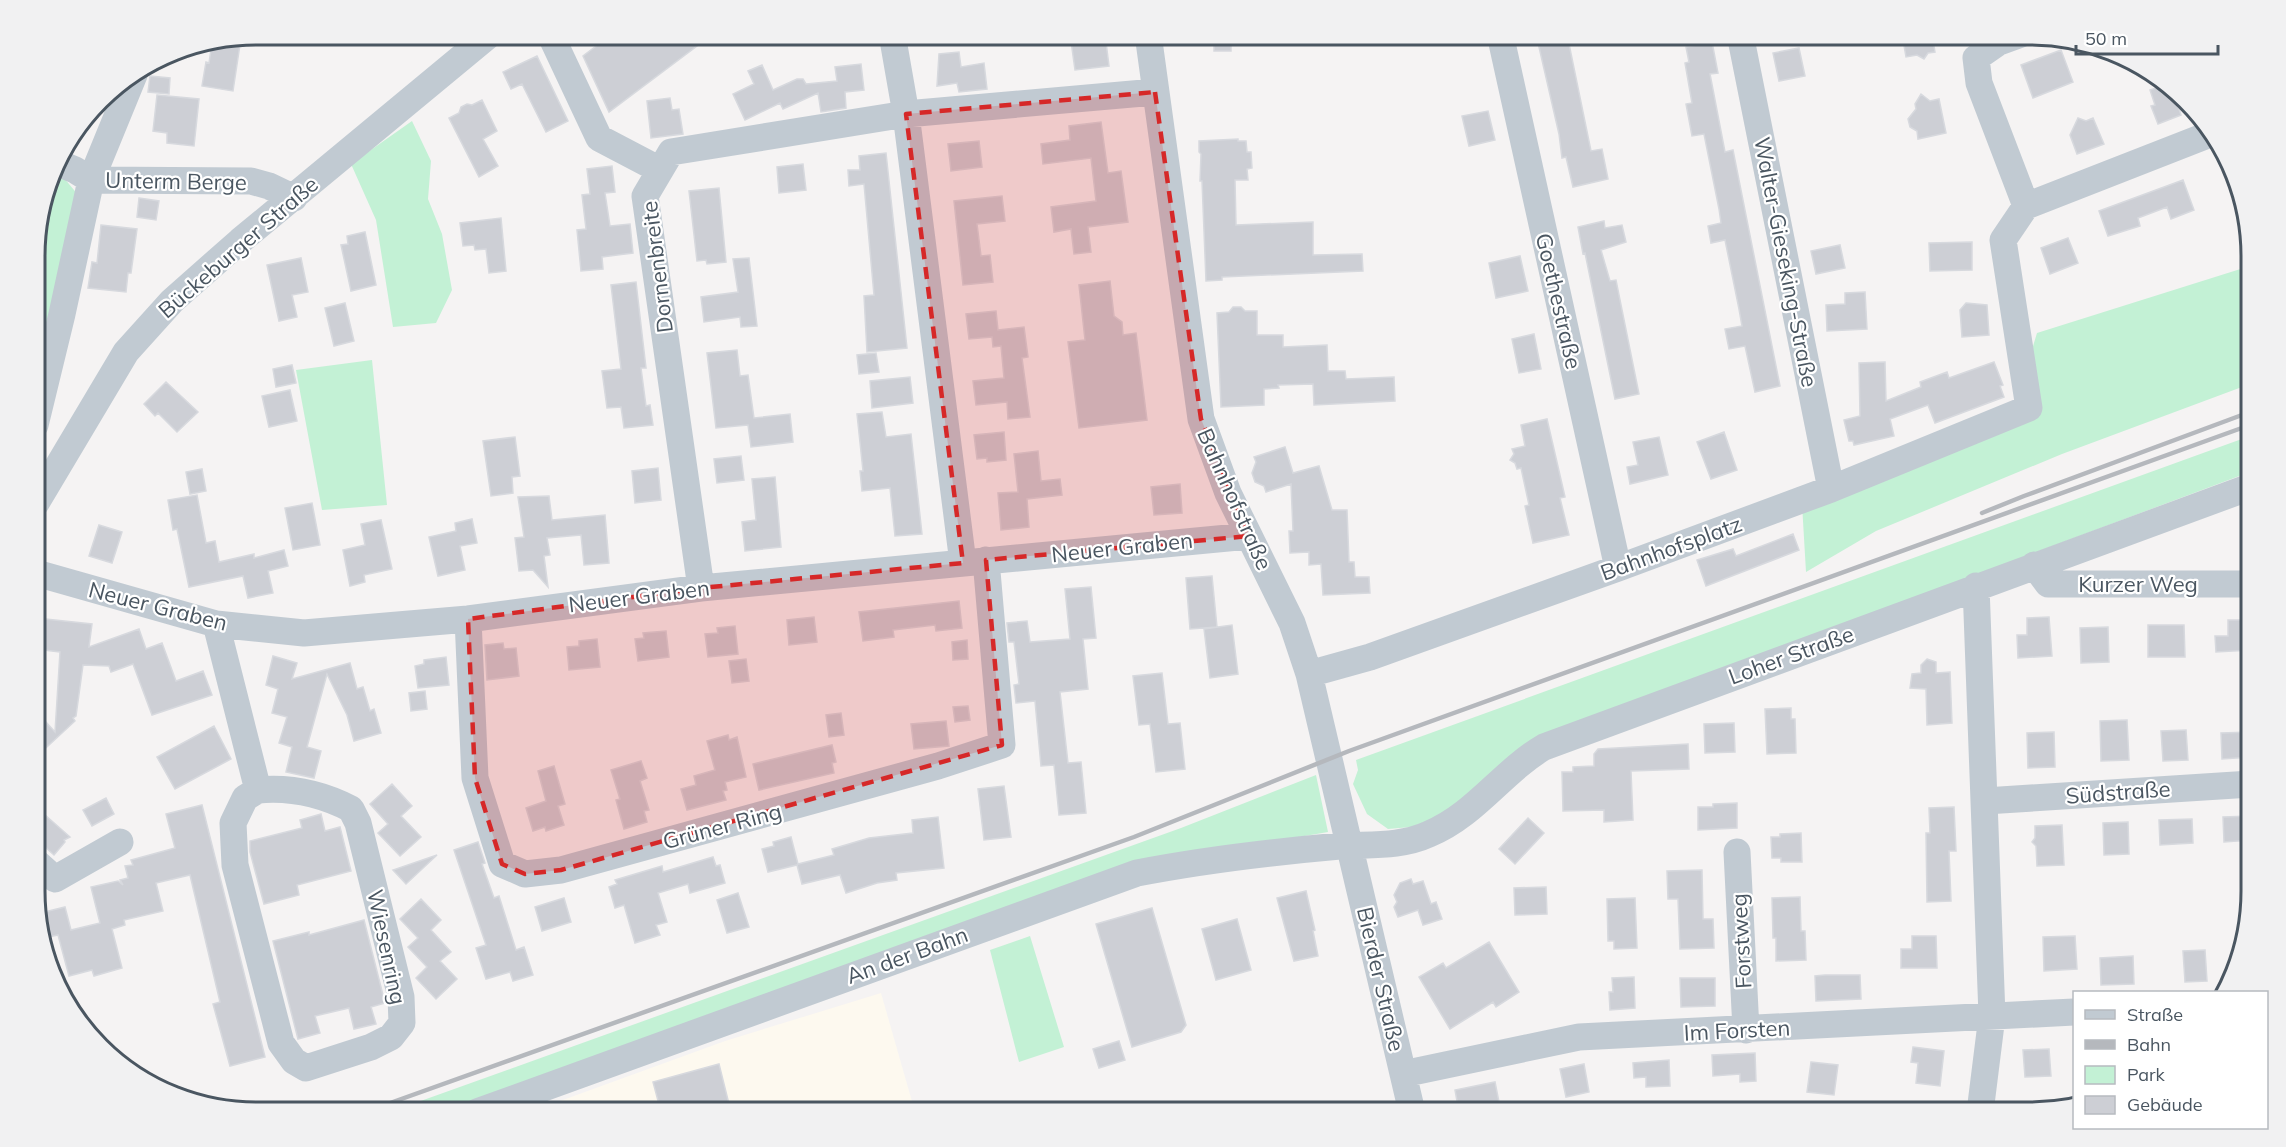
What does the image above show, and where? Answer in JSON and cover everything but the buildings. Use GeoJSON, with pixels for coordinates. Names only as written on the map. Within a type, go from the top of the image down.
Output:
{"type":"FeatureCollection","features":[{"type":"Feature","properties":{"kind":"street","name":"Bückeburger Straße"},"geometry":{"type":"LineString","coordinates":[[45,488],[126,352],[172,301],[240,241],[477,45]]}},
{"type":"Feature","properties":{"kind":"street"},"geometry":{"type":"LineString","coordinates":[[555,45],[599,138],[660,170]]}},
{"type":"Feature","properties":{"kind":"street"},"geometry":{"type":"LineString","coordinates":[[894,45],[975,561]]}},
{"type":"Feature","properties":{"kind":"street","name":"Bahnhofstraße"},"geometry":{"type":"LineString","coordinates":[[1149,45],[1200,420],[1228,493],[1292,623],[1309,674],[1349,846]]}},
{"type":"Feature","properties":{"kind":"street","name":"Goethestraße"},"geometry":{"type":"LineString","coordinates":[[1502,45],[1618,568]]}},
{"type":"Feature","properties":{"kind":"street","name":"Walter-Gieseking-Straße"},"geometry":{"type":"LineString","coordinates":[[1742,45],[1831,489]]}},
{"type":"Feature","properties":{"kind":"street"},"geometry":{"type":"LineString","coordinates":[[1995,45],[1976,58],[1979,83],[2026,206],[2203,137]]}},
{"type":"Feature","properties":{"kind":"street","name":"Dornenbreite"},"geometry":{"type":"LineString","coordinates":[[701,588],[645,196],[671,152],[906,114],[1155,92]]}},
{"type":"Feature","properties":{"kind":"street","name":"Unterm Berge"},"geometry":{"type":"LineString","coordinates":[[45,384],[62,314],[74,171],[123,93]]}},
{"type":"Feature","properties":{"kind":"street","name":"Unterm Berge"},"geometry":{"type":"LineString","coordinates":[[74,171],[251,181],[269,186],[294,198]]}},
{"type":"Feature","properties":{"kind":"street","name":"Bahnhofsplatz"},"geometry":{"type":"LineString","coordinates":[[1309,674],[1370,657],[1618,568],[1831,489],[2029,408],[2003,240],[2026,206]]}},
{"type":"Feature","properties":{"kind":"street","name":"Loher Straße"},"geometry":{"type":"LineString","coordinates":[[1349,846],[1399,843],[1428,835],[1456,821],[1524,759],[1544,747],[2241,490]]}},
{"type":"Feature","properties":{"kind":"street","name":"Neuer Graben"},"geometry":{"type":"LineString","coordinates":[[45,576],[216,624],[304,633],[468,619],[701,588],[1249,536]]}},
{"type":"Feature","properties":{"kind":"street","name":"Grüner Ring"},"geometry":{"type":"LineString","coordinates":[[468,619],[475,778],[502,864],[525,874],[561,870],[915,772],[1002,745],[975,561]]}},
{"type":"Feature","properties":{"kind":"street","name":"Kurzer Weg"},"geometry":{"type":"LineString","coordinates":[[2034,565],[2048,584],[2241,584]]}},
{"type":"Feature","properties":{"kind":"street"},"geometry":{"type":"LineString","coordinates":[[1976,586],[1992,1016],[1981,1102]]}},
{"type":"Feature","properties":{"kind":"street"},"geometry":{"type":"LineString","coordinates":[[216,624],[258,790]]}},
{"type":"Feature","properties":{"kind":"street","name":"Südstraße"},"geometry":{"type":"LineString","coordinates":[[1985,801],[2241,785]]}},
{"type":"Feature","properties":{"kind":"street","name":"Wiesenring"},"geometry":{"type":"LineString","coordinates":[[276,788],[313,794],[351,809],[364,845],[401,997],[402,1023],[391,1037],[371,1047],[306,1068],[294,1061],[281,1043],[235,865],[233,823],[245,798],[258,790],[276,788]]}},
{"type":"Feature","properties":{"kind":"street"},"geometry":{"type":"LineString","coordinates":[[45,870],[55,879],[120,842]]}},
{"type":"Feature","properties":{"kind":"street","name":"Bierder Straße"},"geometry":{"type":"LineString","coordinates":[[1349,846],[1410,1102]]}},
{"type":"Feature","properties":{"kind":"street","name":"An der Bahn"},"geometry":{"type":"LineString","coordinates":[[505,1102],[1137,873],[1234,858],[1349,846]]}},
{"type":"Feature","properties":{"kind":"street","name":"Forstweg"},"geometry":{"type":"LineString","coordinates":[[1737,852],[1746,1030]]}},
{"type":"Feature","properties":{"kind":"street","name":"Im Forsten"},"geometry":{"type":"LineString","coordinates":[[1403,1074],[1579,1037],[2073,1012]]}},
{"type":"Feature","properties":{"kind":"highlighted area"},"geometry":{"type":"Polygon","coordinates":[[[1155,92],[1201,419],[1249,536],[986,560],[1002,745],[561,870],[525,874],[502,864],[475,778],[468,619],[701,588],[963,563],[906,114],[1155,92]]]}},
{"type":"Feature","properties":{"kind":"shaded area"},"geometry":{"type":"Polygon","coordinates":[[[881,993],[912,1102],[557,1102],[725,1041],[881,993]]]}},
{"type":"Feature","properties":{"kind":"green space"},"geometry":{"type":"Polygon","coordinates":[[[412,121],[431,161],[428,199],[442,234],[452,290],[436,323],[393,327],[376,220],[351,164],[412,121]]]}},
{"type":"Feature","properties":{"kind":"green space"},"geometry":{"type":"Polygon","coordinates":[[[61,177],[79,196],[45,332],[45,243],[52,202],[61,177]]]}},
{"type":"Feature","properties":{"kind":"green space"},"geometry":{"type":"Polygon","coordinates":[[[2241,269],[2241,387],[2062,454],[1876,531],[1806,572],[1801,487],[2015,406],[2037,333],[2241,269]]]}},
{"type":"Feature","properties":{"kind":"green space"},"geometry":{"type":"Polygon","coordinates":[[[372,360],[387,505],[322,510],[296,370],[372,360]]]}},
{"type":"Feature","properties":{"kind":"green space"},"geometry":{"type":"Polygon","coordinates":[[[2241,439],[2241,475],[1537,739],[1465,807],[1411,827],[1388,829],[1367,814],[1353,784],[1358,770],[1356,760],[2241,439]]]}},
{"type":"Feature","properties":{"kind":"green space"},"geometry":{"type":"Polygon","coordinates":[[[1316,775],[1328,832],[1149,863],[933,936],[472,1102],[418,1102],[1181,828],[1316,775]]]}},
{"type":"Feature","properties":{"kind":"green space"},"geometry":{"type":"Polygon","coordinates":[[[1030,936],[1064,1047],[1019,1062],[990,950],[1030,936]]]}},
{"type":"Feature","properties":{"kind":"railway"},"geometry":{"type":"LineString","coordinates":[[1982,513],[2241,415]]}},
{"type":"Feature","properties":{"kind":"railway"},"geometry":{"type":"LineString","coordinates":[[393,1102],[1134,837],[1349,751],[2241,428]]}}]}
